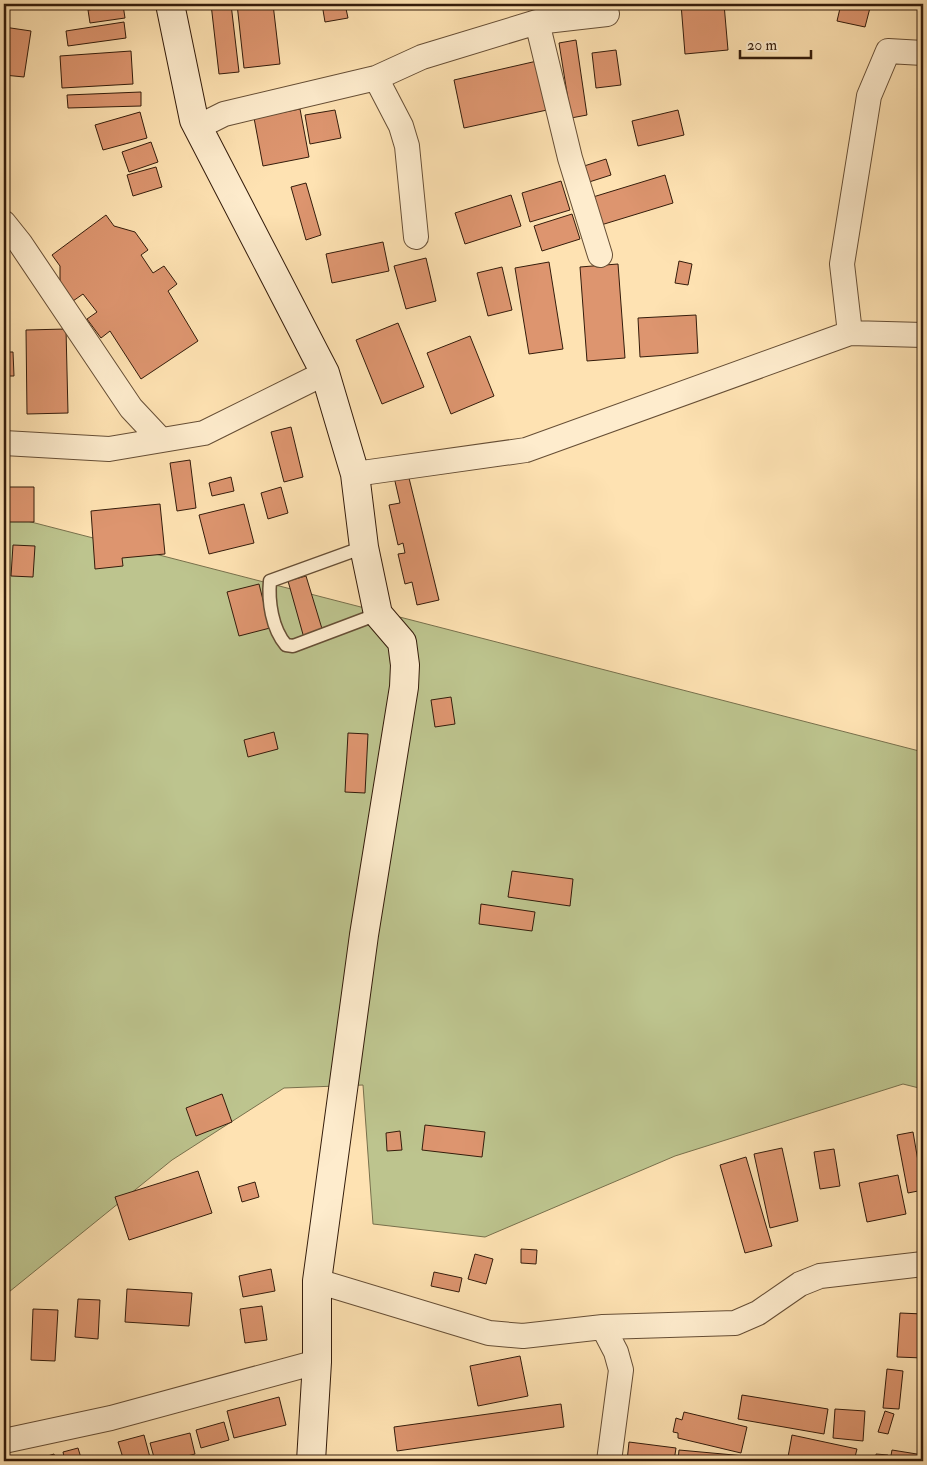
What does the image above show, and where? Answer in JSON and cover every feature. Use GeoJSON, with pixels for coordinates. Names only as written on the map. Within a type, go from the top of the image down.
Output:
{"type":"FeatureCollection","features":[{"type":"Feature","properties":{"kind":"street"},"geometry":{"type":"LineString","coordinates":[[170,4],[194,120],[325,373],[355,474],[364,547],[378,614],[402,642],[405,664],[404,687],[364,935],[317,1281],[316,1362],[311,1461]]}},
{"type":"Feature","properties":{"kind":"street"},"geometry":{"type":"LineString","coordinates":[[194,120],[206,123],[224,114],[376,78],[422,58],[537,22],[607,14]]}},
{"type":"Feature","properties":{"kind":"street"},"geometry":{"type":"LineString","coordinates":[[537,22],[570,158],[600,256]]}},
{"type":"Feature","properties":{"kind":"street"},"geometry":{"type":"LineString","coordinates":[[850,333],[842,264],[869,96],[888,51],[923,53]]}},
{"type":"Feature","properties":{"kind":"street"},"geometry":{"type":"LineString","coordinates":[[376,78],[401,126],[407,146],[416,238]]}},
{"type":"Feature","properties":{"kind":"street"},"geometry":{"type":"LineString","coordinates":[[4,223],[20,243],[131,408],[161,440]]}},
{"type":"Feature","properties":{"kind":"street"},"geometry":{"type":"LineString","coordinates":[[355,474],[526,450],[850,333],[923,335]]}},
{"type":"Feature","properties":{"kind":"street"},"geometry":{"type":"LineString","coordinates":[[4,444],[109,449],[204,433],[325,373]]}},
{"type":"Feature","properties":{"kind":"street"},"geometry":{"type":"LineString","coordinates":[[317,1281],[489,1333],[523,1336],[603,1327],[736,1323],[758,1312],[800,1284],[820,1276],[923,1264]]}},
{"type":"Feature","properties":{"kind":"street"},"geometry":{"type":"LineString","coordinates":[[603,1327],[616,1352],[621,1370],[609,1461]]}},
{"type":"Feature","properties":{"kind":"street"},"geometry":{"type":"LineString","coordinates":[[4,1441],[111,1418],[316,1362]]}},
{"type":"Feature","properties":{"kind":"lane"},"geometry":{"type":"LineString","coordinates":[[364,547],[270,581],[268,599],[281,640],[286,645],[293,646],[378,614]]}},
{"type":"Feature","properties":{"kind":"green space"},"geometry":{"type":"Polygon","coordinates":[[[4,515],[923,752],[923,1089],[903,1084],[675,1156],[485,1237],[373,1224],[363,1085],[284,1088],[172,1160],[4,1296],[4,515]]]}},
{"type":"Feature","properties":{"kind":"building"},"geometry":{"type":"Polygon","coordinates":[[[211,4],[231,4],[239,72],[219,74],[211,4]]]}},
{"type":"Feature","properties":{"kind":"building"},"geometry":{"type":"Polygon","coordinates":[[[237,4],[273,4],[280,64],[244,68],[237,4]]]}},
{"type":"Feature","properties":{"kind":"building"},"geometry":{"type":"Polygon","coordinates":[[[322,4],[345,4],[348,18],[325,22],[322,4]]]}},
{"type":"Feature","properties":{"kind":"building"},"geometry":{"type":"Polygon","coordinates":[[[681,4],[724,4],[728,50],[685,54],[681,4]]]}},
{"type":"Feature","properties":{"kind":"building"},"geometry":{"type":"Polygon","coordinates":[[[841,4],[871,4],[865,27],[837,21],[841,4]]]}},
{"type":"Feature","properties":{"kind":"building"},"geometry":{"type":"Polygon","coordinates":[[[123,5],[125,18],[90,23],[88,10],[123,5]]]}},
{"type":"Feature","properties":{"kind":"building"},"geometry":{"type":"Polygon","coordinates":[[[124,22],[126,38],[68,46],[66,31],[124,22]]]}},
{"type":"Feature","properties":{"kind":"building"},"geometry":{"type":"Polygon","coordinates":[[[4,27],[31,31],[24,77],[4,75],[4,27]]]}},
{"type":"Feature","properties":{"kind":"building"},"geometry":{"type":"Polygon","coordinates":[[[576,40],[587,115],[571,118],[559,43],[576,40]]]}},
{"type":"Feature","properties":{"kind":"building"},"geometry":{"type":"Polygon","coordinates":[[[616,50],[621,85],[596,88],[592,53],[616,50]]]}},
{"type":"Feature","properties":{"kind":"building"},"geometry":{"type":"Polygon","coordinates":[[[131,51],[133,84],[62,88],[60,56],[131,51]]]}},
{"type":"Feature","properties":{"kind":"building"},"geometry":{"type":"Polygon","coordinates":[[[537,61],[547,110],[464,128],[454,80],[537,61]]]}},
{"type":"Feature","properties":{"kind":"building"},"geometry":{"type":"Polygon","coordinates":[[[141,92],[141,106],[68,108],[67,95],[141,92]]]}},
{"type":"Feature","properties":{"kind":"building"},"geometry":{"type":"Polygon","coordinates":[[[300,109],[309,157],[263,166],[254,118],[300,109]]]}},
{"type":"Feature","properties":{"kind":"building"},"geometry":{"type":"Polygon","coordinates":[[[335,110],[341,138],[310,144],[305,115],[335,110]]]}},
{"type":"Feature","properties":{"kind":"building"},"geometry":{"type":"Polygon","coordinates":[[[678,110],[684,135],[638,146],[632,121],[678,110]]]}},
{"type":"Feature","properties":{"kind":"building"},"geometry":{"type":"Polygon","coordinates":[[[140,112],[147,138],[103,150],[95,125],[140,112]]]}},
{"type":"Feature","properties":{"kind":"building"},"geometry":{"type":"Polygon","coordinates":[[[151,142],[158,162],[129,172],[122,152],[151,142]]]}},
{"type":"Feature","properties":{"kind":"building"},"geometry":{"type":"Polygon","coordinates":[[[606,159],[611,175],[586,183],[581,167],[606,159]]]}},
{"type":"Feature","properties":{"kind":"building"},"geometry":{"type":"Polygon","coordinates":[[[156,167],[162,187],[133,196],[127,175],[156,167]]]}},
{"type":"Feature","properties":{"kind":"building"},"geometry":{"type":"Polygon","coordinates":[[[665,175],[673,203],[601,225],[593,197],[665,175]]]}},
{"type":"Feature","properties":{"kind":"building"},"geometry":{"type":"Polygon","coordinates":[[[561,181],[570,210],[530,222],[522,193],[561,181]]]}},
{"type":"Feature","properties":{"kind":"building"},"geometry":{"type":"Polygon","coordinates":[[[306,183],[321,235],[306,240],[291,187],[306,183]]]}},
{"type":"Feature","properties":{"kind":"building"},"geometry":{"type":"Polygon","coordinates":[[[511,195],[521,226],[465,244],[455,213],[511,195]]]}},
{"type":"Feature","properties":{"kind":"building"},"geometry":{"type":"Polygon","coordinates":[[[572,214],[580,239],[542,251],[534,226],[572,214]]]}},
{"type":"Feature","properties":{"kind":"building"},"geometry":{"type":"Polygon","coordinates":[[[106,215],[114,226],[135,232],[148,250],[141,255],[153,273],[164,266],[177,284],[168,291],[198,341],[141,379],[110,331],[101,338],[87,319],[97,312],[83,294],[73,301],[60,282],[60,266],[52,255],[106,215]]]}},
{"type":"Feature","properties":{"kind":"building"},"geometry":{"type":"Polygon","coordinates":[[[383,242],[389,271],[332,283],[326,254],[383,242]]]}},
{"type":"Feature","properties":{"kind":"building"},"geometry":{"type":"Polygon","coordinates":[[[426,258],[436,301],[406,309],[394,266],[426,258]]]}},
{"type":"Feature","properties":{"kind":"building"},"geometry":{"type":"Polygon","coordinates":[[[679,261],[692,264],[688,285],[675,283],[679,261]]]}},
{"type":"Feature","properties":{"kind":"building"},"geometry":{"type":"Polygon","coordinates":[[[549,262],[563,349],[529,354],[515,268],[549,262]]]}},
{"type":"Feature","properties":{"kind":"building"},"geometry":{"type":"Polygon","coordinates":[[[618,264],[625,358],[587,361],[580,267],[618,264]]]}},
{"type":"Feature","properties":{"kind":"building"},"geometry":{"type":"Polygon","coordinates":[[[502,267],[512,310],[488,316],[477,273],[502,267]]]}},
{"type":"Feature","properties":{"kind":"building"},"geometry":{"type":"Polygon","coordinates":[[[696,315],[698,353],[640,357],[638,318],[696,315]]]}},
{"type":"Feature","properties":{"kind":"building"},"geometry":{"type":"Polygon","coordinates":[[[398,323],[424,387],[382,404],[356,340],[398,323]]]}},
{"type":"Feature","properties":{"kind":"building"},"geometry":{"type":"Polygon","coordinates":[[[66,329],[68,413],[27,414],[26,330],[66,329]]]}},
{"type":"Feature","properties":{"kind":"building"},"geometry":{"type":"Polygon","coordinates":[[[470,336],[494,396],[451,414],[427,353],[470,336]]]}},
{"type":"Feature","properties":{"kind":"building"},"geometry":{"type":"Polygon","coordinates":[[[4,352],[13,352],[14,376],[4,376],[4,352]]]}},
{"type":"Feature","properties":{"kind":"building"},"geometry":{"type":"Polygon","coordinates":[[[4,400],[7,400],[8,423],[4,424],[4,400]]]}},
{"type":"Feature","properties":{"kind":"building"},"geometry":{"type":"Polygon","coordinates":[[[291,427],[303,477],[284,482],[271,432],[291,427]]]}},
{"type":"Feature","properties":{"kind":"building"},"geometry":{"type":"Polygon","coordinates":[[[190,460],[196,508],[177,511],[170,463],[190,460]]]}},
{"type":"Feature","properties":{"kind":"building"},"geometry":{"type":"Polygon","coordinates":[[[408,474],[439,600],[417,605],[412,582],[405,584],[398,554],[405,553],[403,543],[398,545],[389,505],[400,503],[394,477],[408,474]]]}},
{"type":"Feature","properties":{"kind":"building"},"geometry":{"type":"Polygon","coordinates":[[[231,477],[234,491],[212,496],[209,483],[231,477]]]}},
{"type":"Feature","properties":{"kind":"building"},"geometry":{"type":"Polygon","coordinates":[[[4,487],[34,487],[34,522],[4,522],[4,487]]]}},
{"type":"Feature","properties":{"kind":"building"},"geometry":{"type":"Polygon","coordinates":[[[281,487],[288,513],[268,519],[261,493],[281,487]]]}},
{"type":"Feature","properties":{"kind":"building"},"geometry":{"type":"Polygon","coordinates":[[[160,504],[165,554],[122,558],[123,566],[95,569],[91,511],[160,504]]]}},
{"type":"Feature","properties":{"kind":"building"},"geometry":{"type":"Polygon","coordinates":[[[244,504],[254,543],[209,554],[199,515],[244,504]]]}},
{"type":"Feature","properties":{"kind":"building"},"geometry":{"type":"Polygon","coordinates":[[[13,545],[35,546],[33,577],[11,576],[13,545]]]}},
{"type":"Feature","properties":{"kind":"building"},"geometry":{"type":"Polygon","coordinates":[[[306,576],[323,632],[304,638],[288,581],[306,576]]]}},
{"type":"Feature","properties":{"kind":"building"},"geometry":{"type":"Polygon","coordinates":[[[259,584],[270,628],[239,636],[227,592],[259,584]]]}},
{"type":"Feature","properties":{"kind":"building"},"geometry":{"type":"Polygon","coordinates":[[[451,697],[455,724],[435,727],[431,700],[451,697]]]}},
{"type":"Feature","properties":{"kind":"building"},"geometry":{"type":"Polygon","coordinates":[[[274,732],[278,749],[248,757],[244,740],[274,732]]]}},
{"type":"Feature","properties":{"kind":"building"},"geometry":{"type":"Polygon","coordinates":[[[348,733],[368,734],[365,793],[345,792],[348,733]]]}},
{"type":"Feature","properties":{"kind":"building"},"geometry":{"type":"Polygon","coordinates":[[[512,871],[573,879],[570,906],[508,897],[512,871]]]}},
{"type":"Feature","properties":{"kind":"building"},"geometry":{"type":"Polygon","coordinates":[[[481,904],[535,912],[532,931],[479,924],[481,904]]]}},
{"type":"Feature","properties":{"kind":"building"},"geometry":{"type":"Polygon","coordinates":[[[222,1094],[232,1122],[196,1136],[186,1108],[222,1094]]]}},
{"type":"Feature","properties":{"kind":"building"},"geometry":{"type":"Polygon","coordinates":[[[425,1125],[485,1132],[482,1157],[422,1150],[425,1125]]]}},
{"type":"Feature","properties":{"kind":"building"},"geometry":{"type":"Polygon","coordinates":[[[400,1131],[402,1150],[387,1151],[386,1133],[400,1131]]]}},
{"type":"Feature","properties":{"kind":"building"},"geometry":{"type":"Polygon","coordinates":[[[913,1132],[923,1190],[908,1193],[897,1135],[913,1132]]]}},
{"type":"Feature","properties":{"kind":"building"},"geometry":{"type":"Polygon","coordinates":[[[782,1148],[798,1221],[770,1228],[754,1154],[782,1148]]]}},
{"type":"Feature","properties":{"kind":"building"},"geometry":{"type":"Polygon","coordinates":[[[834,1149],[840,1186],[820,1189],[814,1152],[834,1149]]]}},
{"type":"Feature","properties":{"kind":"building"},"geometry":{"type":"Polygon","coordinates":[[[746,1157],[772,1246],[745,1253],[720,1165],[746,1157]]]}},
{"type":"Feature","properties":{"kind":"building"},"geometry":{"type":"Polygon","coordinates":[[[198,1171],[212,1213],[129,1240],[115,1197],[198,1171]]]}},
{"type":"Feature","properties":{"kind":"building"},"geometry":{"type":"Polygon","coordinates":[[[898,1175],[906,1214],[867,1222],[859,1183],[898,1175]]]}},
{"type":"Feature","properties":{"kind":"building"},"geometry":{"type":"Polygon","coordinates":[[[255,1182],[259,1197],[242,1202],[238,1187],[255,1182]]]}},
{"type":"Feature","properties":{"kind":"building"},"geometry":{"type":"Polygon","coordinates":[[[521,1249],[537,1250],[536,1264],[521,1263],[521,1249]]]}},
{"type":"Feature","properties":{"kind":"building"},"geometry":{"type":"Polygon","coordinates":[[[475,1254],[493,1259],[486,1284],[468,1279],[475,1254]]]}},
{"type":"Feature","properties":{"kind":"building"},"geometry":{"type":"Polygon","coordinates":[[[271,1269],[275,1291],[243,1297],[239,1276],[271,1269]]]}},
{"type":"Feature","properties":{"kind":"building"},"geometry":{"type":"Polygon","coordinates":[[[434,1272],[462,1278],[459,1292],[431,1286],[434,1272]]]}},
{"type":"Feature","properties":{"kind":"building"},"geometry":{"type":"Polygon","coordinates":[[[127,1289],[192,1293],[189,1326],[125,1322],[127,1289]]]}},
{"type":"Feature","properties":{"kind":"building"},"geometry":{"type":"Polygon","coordinates":[[[78,1299],[100,1300],[98,1339],[75,1337],[78,1299]]]}},
{"type":"Feature","properties":{"kind":"building"},"geometry":{"type":"Polygon","coordinates":[[[262,1306],[267,1340],[245,1343],[240,1309],[262,1306]]]}},
{"type":"Feature","properties":{"kind":"building"},"geometry":{"type":"Polygon","coordinates":[[[33,1309],[58,1310],[55,1361],[31,1360],[33,1309]]]}},
{"type":"Feature","properties":{"kind":"building"},"geometry":{"type":"Polygon","coordinates":[[[900,1313],[923,1314],[923,1358],[897,1357],[900,1313]]]}},
{"type":"Feature","properties":{"kind":"building"},"geometry":{"type":"Polygon","coordinates":[[[520,1356],[528,1396],[478,1406],[470,1366],[520,1356]]]}},
{"type":"Feature","properties":{"kind":"building"},"geometry":{"type":"Polygon","coordinates":[[[887,1369],[903,1371],[899,1409],[883,1408],[887,1369]]]}},
{"type":"Feature","properties":{"kind":"building"},"geometry":{"type":"Polygon","coordinates":[[[742,1395],[828,1409],[824,1434],[738,1419],[742,1395]]]}},
{"type":"Feature","properties":{"kind":"building"},"geometry":{"type":"Polygon","coordinates":[[[279,1397],[286,1425],[234,1438],[227,1411],[279,1397]]]}},
{"type":"Feature","properties":{"kind":"building"},"geometry":{"type":"Polygon","coordinates":[[[561,1404],[564,1427],[397,1451],[394,1427],[561,1404]]]}},
{"type":"Feature","properties":{"kind":"building"},"geometry":{"type":"Polygon","coordinates":[[[835,1409],[865,1411],[863,1441],[833,1438],[835,1409]]]}},
{"type":"Feature","properties":{"kind":"building"},"geometry":{"type":"Polygon","coordinates":[[[885,1411],[894,1414],[888,1434],[878,1432],[885,1411]]]}},
{"type":"Feature","properties":{"kind":"building"},"geometry":{"type":"Polygon","coordinates":[[[684,1412],[747,1427],[741,1453],[678,1438],[678,1433],[673,1432],[676,1418],[682,1420],[684,1412]]]}},
{"type":"Feature","properties":{"kind":"building"},"geometry":{"type":"Polygon","coordinates":[[[224,1422],[229,1440],[201,1448],[196,1430],[224,1422]]]}},
{"type":"Feature","properties":{"kind":"building"},"geometry":{"type":"Polygon","coordinates":[[[190,1433],[195,1454],[168,1461],[155,1461],[150,1443],[190,1433]]]}},
{"type":"Feature","properties":{"kind":"building"},"geometry":{"type":"Polygon","coordinates":[[[144,1435],[151,1461],[124,1461],[118,1442],[144,1435]]]}},
{"type":"Feature","properties":{"kind":"building"},"geometry":{"type":"Polygon","coordinates":[[[792,1435],[857,1449],[854,1461],[811,1461],[788,1457],[792,1435]]]}},
{"type":"Feature","properties":{"kind":"building"},"geometry":{"type":"Polygon","coordinates":[[[629,1442],[676,1448],[674,1461],[627,1461],[629,1442]]]}},
{"type":"Feature","properties":{"kind":"building"},"geometry":{"type":"Polygon","coordinates":[[[78,1448],[82,1461],[65,1461],[63,1452],[78,1448]]]}},
{"type":"Feature","properties":{"kind":"building"},"geometry":{"type":"Polygon","coordinates":[[[679,1450],[745,1456],[744,1461],[678,1461],[679,1450]]]}},
{"type":"Feature","properties":{"kind":"building"},"geometry":{"type":"Polygon","coordinates":[[[892,1450],[923,1455],[922,1461],[890,1461],[892,1450]]]}},
{"type":"Feature","properties":{"kind":"building"},"geometry":{"type":"Polygon","coordinates":[[[54,1454],[56,1461],[42,1461],[41,1458],[54,1454]]]}},
{"type":"Feature","properties":{"kind":"building"},"geometry":{"type":"Polygon","coordinates":[[[876,1454],[888,1455],[887,1461],[876,1461],[876,1454]]]}}]}
